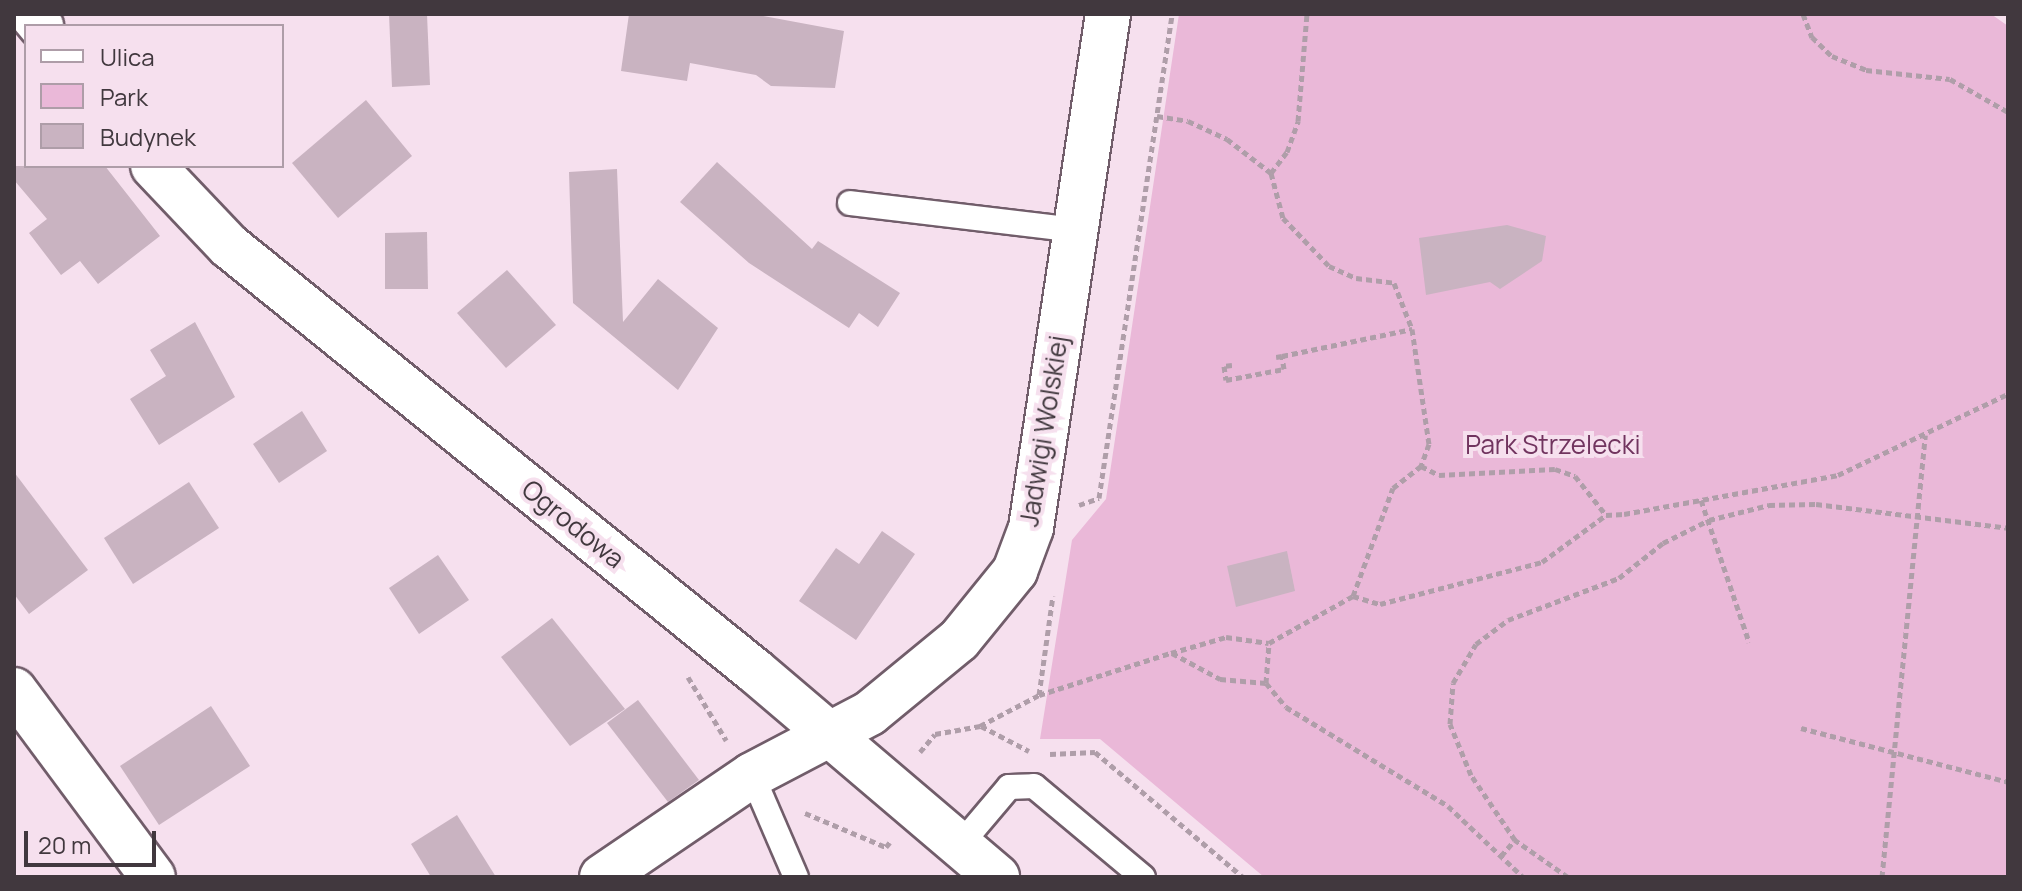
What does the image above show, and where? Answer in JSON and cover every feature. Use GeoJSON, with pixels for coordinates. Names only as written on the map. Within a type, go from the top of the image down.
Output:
{"type":"FeatureCollection","features":[{"type":"Feature","properties":{"kind":"street","name":"Jadwigi Wolskiej"},"geometry":{"type":"LineString","coordinates":[[602,877],[741,761],[828,733],[870,713],[959,640],[1015,571],[1031,528],[1108,14]]}},
{"type":"Feature","properties":{"kind":"street","name":"Ogrodowa"},"geometry":{"type":"LineString","coordinates":[[155,168],[229,246],[828,733],[997,877]]}},
{"type":"Feature","properties":{"kind":"street"},"geometry":{"type":"LineString","coordinates":[[14,690],[153,877]]}},
{"type":"Feature","properties":{"kind":"lane"},"geometry":{"type":"LineString","coordinates":[[850,203],[1075,230]]}},
{"type":"Feature","properties":{"kind":"lane"},"geometry":{"type":"LineString","coordinates":[[741,761],[796,877]]}},
{"type":"Feature","properties":{"kind":"lane"},"geometry":{"type":"LineString","coordinates":[[960,845],[1009,787],[1034,786],[1143,877]]}},
{"type":"Feature","properties":{"kind":"path"},"geometry":{"type":"LineString","coordinates":[[1065,509],[1099,498],[1172,14]]}},
{"type":"Feature","properties":{"kind":"path"},"geometry":{"type":"LineString","coordinates":[[1271,173],[1287,152],[1298,121],[1307,14]]}},
{"type":"Feature","properties":{"kind":"path"},"geometry":{"type":"LineString","coordinates":[[1803,14],[1812,37],[1832,56],[1866,70],[1950,79],[2008,112]]}},
{"type":"Feature","properties":{"kind":"path"},"geometry":{"type":"LineString","coordinates":[[910,763],[935,734],[980,726],[1039,695],[1226,637],[1269,643],[1353,596],[1393,488],[1421,466],[1429,444],[1412,329],[1394,283],[1356,278],[1329,266],[1283,218],[1271,173],[1227,139],[1188,121],[1157,116]]}},
{"type":"Feature","properties":{"kind":"path"},"geometry":{"type":"LineString","coordinates":[[1232,365],[1224,366],[1226,380],[1284,369],[1279,356],[1412,329]]}},
{"type":"Feature","properties":{"kind":"path"},"geometry":{"type":"LineString","coordinates":[[1353,596],[1380,604],[1542,562],[1606,515],[1838,475],[2008,394]]}},
{"type":"Feature","properties":{"kind":"path"},"geometry":{"type":"LineString","coordinates":[[1882,877],[1925,434]]}},
{"type":"Feature","properties":{"kind":"path"},"geometry":{"type":"LineString","coordinates":[[1421,466],[1439,475],[1555,469],[1575,476],[1606,515]]}},
{"type":"Feature","properties":{"kind":"path"},"geometry":{"type":"LineString","coordinates":[[1701,500],[1749,642]]}},
{"type":"Feature","properties":{"kind":"path"},"geometry":{"type":"LineString","coordinates":[[1568,877],[1515,840],[1471,775],[1450,724],[1453,683],[1476,644],[1508,620],[1619,578],[1663,543],[1709,520],[1769,505],[1816,504],[1917,521],[2008,528]]}},
{"type":"Feature","properties":{"kind":"path"},"geometry":{"type":"LineString","coordinates":[[1039,695],[1054,587]]}},
{"type":"Feature","properties":{"kind":"path"},"geometry":{"type":"LineString","coordinates":[[1269,643],[1266,683],[1286,707],[1448,806],[1523,877]]}},
{"type":"Feature","properties":{"kind":"path"},"geometry":{"type":"LineString","coordinates":[[1171,653],[1220,679],[1266,683]]}},
{"type":"Feature","properties":{"kind":"path"},"geometry":{"type":"LineString","coordinates":[[684,670],[741,761]]}},
{"type":"Feature","properties":{"kind":"path"},"geometry":{"type":"LineString","coordinates":[[980,726],[1034,754],[1095,752],[1243,877]]}},
{"type":"Feature","properties":{"kind":"path"},"geometry":{"type":"LineString","coordinates":[[1801,728],[2008,782]]}},
{"type":"Feature","properties":{"kind":"path"},"geometry":{"type":"LineString","coordinates":[[789,806],[886,847],[899,832]]}},
{"type":"Feature","properties":{"kind":"path"},"geometry":{"type":"LineString","coordinates":[[1501,856],[1515,840]]}},
{"type":"Feature","properties":{"kind":"green space","name":"Park Strzelecki"},"geometry":{"type":"Polygon","coordinates":[[[1179,14],[1991,14],[2008,26],[2008,877],[1264,877],[1100,739],[1040,739],[1072,540],[1106,499],[1179,14]]]}},
{"type":"Feature","properties":{"kind":"building"},"geometry":{"type":"Polygon","coordinates":[[[389,14],[427,14],[430,85],[392,87],[389,14]]]}},
{"type":"Feature","properties":{"kind":"building"},"geometry":{"type":"Polygon","coordinates":[[[629,14],[752,14],[844,31],[835,88],[771,86],[756,75],[690,63],[687,81],[621,71],[629,14]]]}},
{"type":"Feature","properties":{"kind":"building"},"geometry":{"type":"Polygon","coordinates":[[[366,100],[412,156],[338,218],[292,163],[366,100]]]}},
{"type":"Feature","properties":{"kind":"building"},"geometry":{"type":"Polygon","coordinates":[[[717,162],[812,249],[818,241],[900,293],[878,327],[859,313],[849,328],[749,263],[680,202],[717,162]]]}},
{"type":"Feature","properties":{"kind":"building"},"geometry":{"type":"Polygon","coordinates":[[[14,166],[107,168],[160,236],[98,284],[80,261],[61,275],[29,233],[47,219],[14,180],[14,166]]]}},
{"type":"Feature","properties":{"kind":"building"},"geometry":{"type":"Polygon","coordinates":[[[617,169],[623,322],[658,279],[718,328],[678,390],[573,303],[569,172],[617,169]]]}},
{"type":"Feature","properties":{"kind":"building"},"geometry":{"type":"Polygon","coordinates":[[[1507,225],[1546,236],[1542,261],[1500,289],[1490,282],[1426,295],[1419,238],[1507,225]]]}},
{"type":"Feature","properties":{"kind":"building"},"geometry":{"type":"Polygon","coordinates":[[[427,232],[428,289],[385,289],[385,233],[427,232]]]}},
{"type":"Feature","properties":{"kind":"building"},"geometry":{"type":"Polygon","coordinates":[[[507,270],[556,325],[506,368],[457,313],[507,270]]]}},
{"type":"Feature","properties":{"kind":"building"},"geometry":{"type":"Polygon","coordinates":[[[195,322],[235,397],[159,445],[130,399],[166,376],[150,350],[195,322]]]}},
{"type":"Feature","properties":{"kind":"building"},"geometry":{"type":"Polygon","coordinates":[[[302,411],[327,451],[279,483],[253,444],[302,411]]]}},
{"type":"Feature","properties":{"kind":"building"},"geometry":{"type":"Polygon","coordinates":[[[14,472],[88,570],[29,614],[14,594],[14,472]]]}},
{"type":"Feature","properties":{"kind":"building"},"geometry":{"type":"Polygon","coordinates":[[[189,482],[219,528],[133,584],[104,538],[189,482]]]}},
{"type":"Feature","properties":{"kind":"building"},"geometry":{"type":"Polygon","coordinates":[[[882,531],[915,554],[856,640],[799,601],[836,548],[859,564],[882,531]]]}},
{"type":"Feature","properties":{"kind":"building"},"geometry":{"type":"Polygon","coordinates":[[[1287,551],[1295,591],[1236,607],[1227,566],[1287,551]]]}},
{"type":"Feature","properties":{"kind":"building"},"geometry":{"type":"Polygon","coordinates":[[[438,555],[469,600],[419,634],[389,588],[438,555]]]}},
{"type":"Feature","properties":{"kind":"building"},"geometry":{"type":"Polygon","coordinates":[[[552,618],[625,709],[570,746],[501,657],[552,618]]]}},
{"type":"Feature","properties":{"kind":"building"},"geometry":{"type":"Polygon","coordinates":[[[638,700],[699,780],[668,802],[607,723],[638,700]]]}},
{"type":"Feature","properties":{"kind":"building"},"geometry":{"type":"Polygon","coordinates":[[[211,706],[250,766],[159,825],[120,766],[211,706]]]}},
{"type":"Feature","properties":{"kind":"building"},"geometry":{"type":"Polygon","coordinates":[[[457,815],[496,877],[431,877],[411,844],[457,815]]]}}]}
